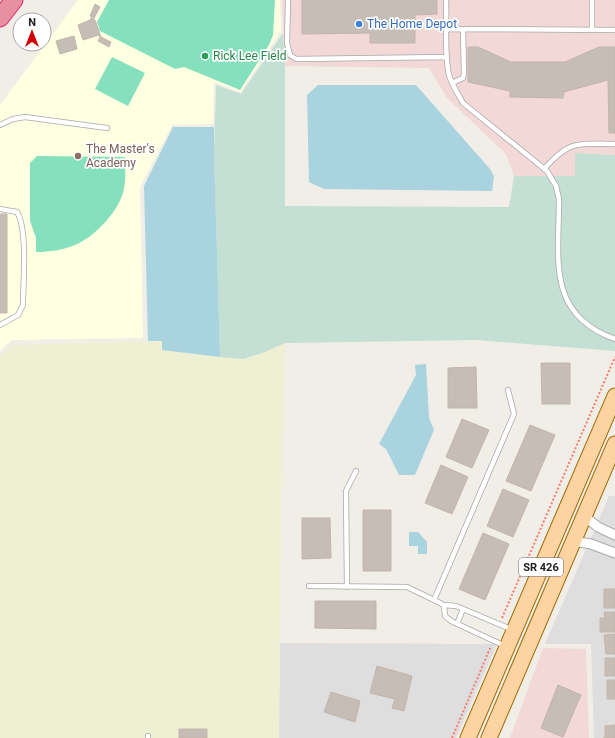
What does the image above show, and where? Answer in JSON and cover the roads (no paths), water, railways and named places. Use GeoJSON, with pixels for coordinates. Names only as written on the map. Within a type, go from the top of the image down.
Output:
{"type":"FeatureCollection","features":[{"type":"Feature","properties":{"kind":"highway"},"geometry":{"type":"LineString","coordinates":[[0,18],[14,0]]}},
{"type":"Feature","properties":{"kind":"main road","name":"SR 426"},"geometry":{"type":"LineString","coordinates":[[468,738],[615,396]]}},
{"type":"Feature","properties":{"kind":"main road","name":"SR 426"},"geometry":{"type":"LineString","coordinates":[[489,738],[615,444]]}},
{"type":"Feature","properties":{"kind":"main road"},"geometry":{"type":"LineString","coordinates":[[514,631],[517,647],[514,679]]}},
{"type":"Feature","properties":{"kind":"street"},"geometry":{"type":"LineString","coordinates":[[584,516],[598,527],[615,535]]}},
{"type":"Feature","properties":{"kind":"street"},"geometry":{"type":"LineString","coordinates":[[573,541],[591,544],[615,553]]}},
{"type":"Feature","properties":{"kind":"lane"},"geometry":{"type":"LineString","coordinates":[[288,0],[287,43],[290,55],[296,59],[447,58]]}},
{"type":"Feature","properties":{"kind":"lane"},"geometry":{"type":"LineString","coordinates":[[446,0],[448,29],[447,58],[452,83],[463,103],[544,169],[556,186],[558,199],[560,286],[571,308],[586,325],[615,339]]}},
{"type":"Feature","properties":{"kind":"lane"},"geometry":{"type":"LineString","coordinates":[[592,0],[592,30]]}},
{"type":"Feature","properties":{"kind":"lane"},"geometry":{"type":"LineString","coordinates":[[448,29],[615,30]]}},
{"type":"Feature","properties":{"kind":"lane"},"geometry":{"type":"LineString","coordinates":[[452,83],[463,78],[464,74],[463,29]]}},
{"type":"Feature","properties":{"kind":"lane"},"geometry":{"type":"LineString","coordinates":[[0,125],[13,119],[25,117],[107,128]]}},
{"type":"Feature","properties":{"kind":"lane"},"geometry":{"type":"LineString","coordinates":[[544,169],[563,150],[571,146],[615,144]]}},
{"type":"Feature","properties":{"kind":"lane"},"geometry":{"type":"LineString","coordinates":[[0,209],[17,212],[20,219],[23,237],[23,305],[18,315],[0,325]]}},
{"type":"Feature","properties":{"kind":"lane"},"geometry":{"type":"LineString","coordinates":[[434,600],[514,414],[508,390]]}},
{"type":"Feature","properties":{"kind":"lane"},"geometry":{"type":"LineString","coordinates":[[347,587],[346,491],[356,472]]}},
{"type":"Feature","properties":{"kind":"lane"},"geometry":{"type":"LineString","coordinates":[[309,586],[407,587],[444,605],[456,606],[514,631]]}},
{"type":"Feature","properties":{"kind":"lane"},"geometry":{"type":"LineString","coordinates":[[444,605],[445,616],[457,624],[507,647]]}},
{"type":"Feature","properties":{"kind":"lane"},"geometry":{"type":"LineString","coordinates":[[457,624],[464,609]]}},
{"type":"Feature","properties":{"kind":"water"},"geometry":{"type":"Polygon","coordinates":[[[318,85],[416,85],[490,169],[494,176],[492,191],[324,189],[309,182],[307,95],[318,85]]]}},
{"type":"Feature","properties":{"kind":"water"},"geometry":{"type":"Polygon","coordinates":[[[173,127],[214,127],[220,357],[162,350],[162,341],[148,341],[144,186],[173,127]]]}},
{"type":"Feature","properties":{"kind":"water"},"geometry":{"type":"Polygon","coordinates":[[[426,364],[429,418],[434,430],[415,475],[399,475],[386,449],[379,444],[416,375],[415,365],[426,364]]]}},
{"type":"Feature","properties":{"kind":"water"},"geometry":{"type":"Polygon","coordinates":[[[409,532],[418,532],[427,542],[427,554],[418,554],[418,546],[409,546],[409,532]]]}},
{"type":"Feature","properties":{"kind":"place","name":"The Home Depot"},"geometry":{"type":"Point","coordinates":[359,24]}},
{"type":"Feature","properties":{"kind":"place","name":"Rick Lee Field"},"geometry":{"type":"Point","coordinates":[205,56]}},
{"type":"Feature","properties":{"kind":"place","name":"The Master's Academy"},"geometry":{"type":"Point","coordinates":[78,156]}}]}
